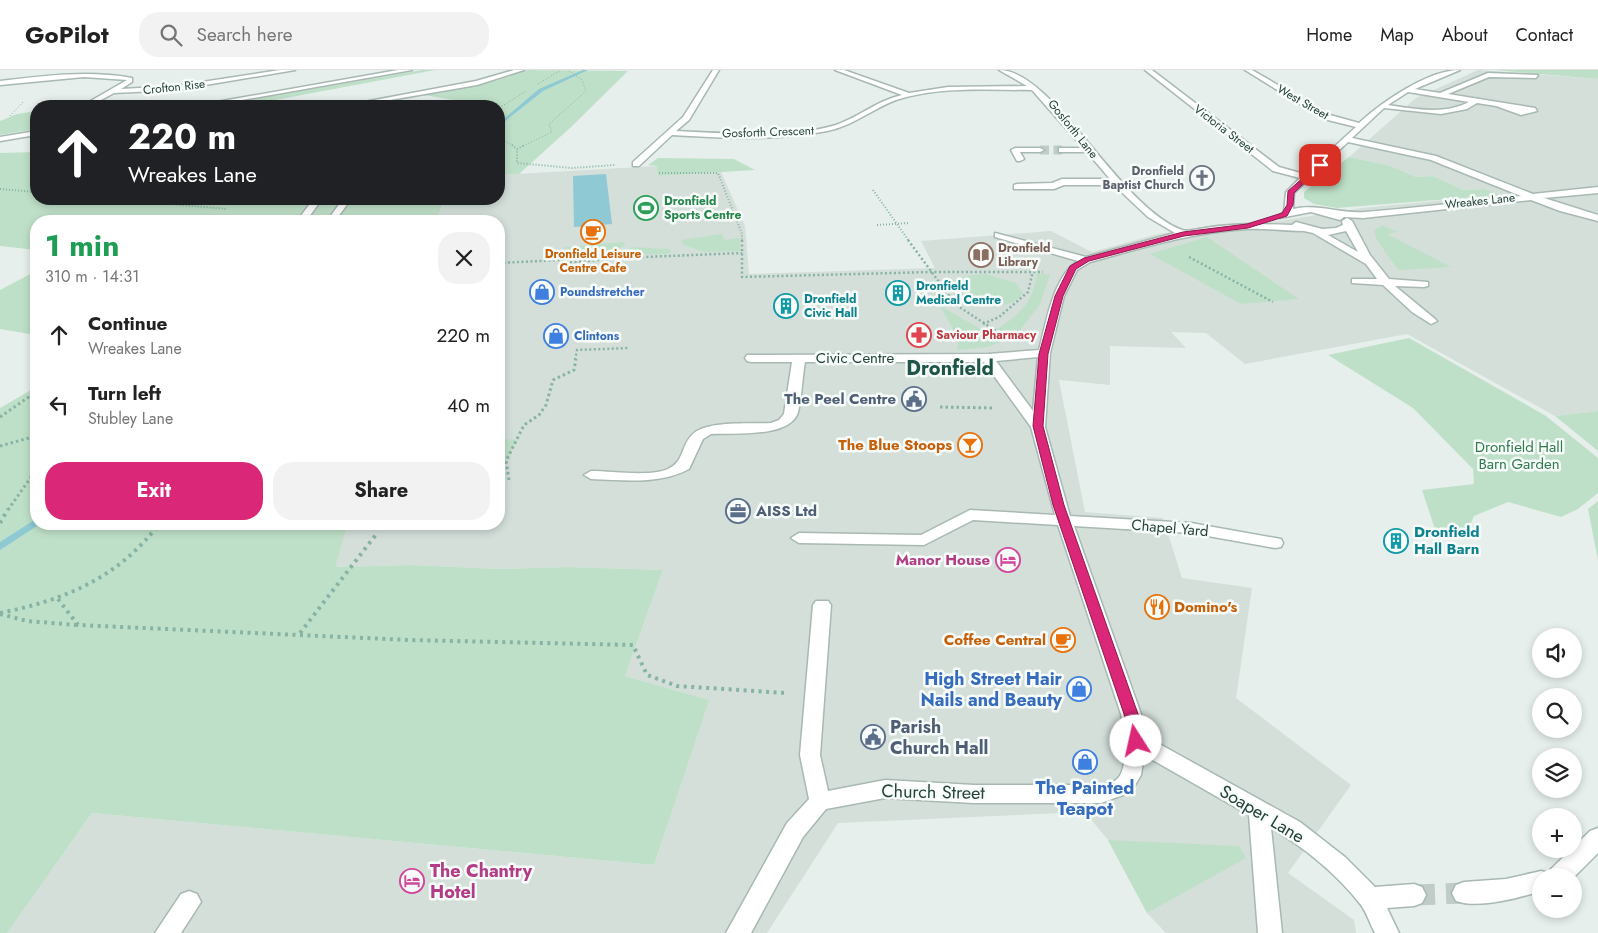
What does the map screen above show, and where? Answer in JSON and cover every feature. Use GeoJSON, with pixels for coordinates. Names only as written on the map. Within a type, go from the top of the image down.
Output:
{"type":"FeatureCollection","features":[{"type":"Feature","properties":{"kind":"street"},"geometry":{"type":"LineString","coordinates":[[92,73],[100,70]]}},
{"type":"Feature","properties":{"kind":"street"},"geometry":{"type":"LineString","coordinates":[[262,70],[271,74]]}},
{"type":"Feature","properties":{"kind":"street","name":"Crofton Rise"},"geometry":{"type":"LineString","coordinates":[[114,91],[176,88],[292,70]]}},
{"type":"Feature","properties":{"kind":"street"},"geometry":{"type":"LineString","coordinates":[[240,100],[409,70]]}},
{"type":"Feature","properties":{"kind":"street"},"geometry":{"type":"LineString","coordinates":[[379,100],[477,83],[520,70]]}},
{"type":"Feature","properties":{"kind":"street"},"geometry":{"type":"LineString","coordinates":[[636,164],[672,133],[699,100],[716,70]]}},
{"type":"Feature","properties":{"kind":"street"},"geometry":{"type":"LineString","coordinates":[[838,70],[909,95]]}},
{"type":"Feature","properties":{"kind":"street","name":"Gosforth Lane"},"geometry":{"type":"LineString","coordinates":[[1002,70],[1036,88],[1055,107],[1089,150],[1118,182],[1156,219],[1183,234]]}},
{"type":"Feature","properties":{"kind":"street","name":"Victoria Street"},"geometry":{"type":"LineString","coordinates":[[1148,70],[1276,168],[1305,177]]}},
{"type":"Feature","properties":{"kind":"street","name":"West Street"},"geometry":{"type":"LineString","coordinates":[[1248,70],[1327,117],[1361,126]]}},
{"type":"Feature","properties":{"kind":"street"},"geometry":{"type":"LineString","coordinates":[[1368,261],[1309,229],[1289,221],[1286,213],[1290,192],[1348,140],[1382,106],[1407,90],[1457,70]]}},
{"type":"Feature","properties":{"kind":"street"},"geometry":{"type":"LineString","coordinates":[[0,83],[92,73],[130,78],[130,82],[97,100]]}},
{"type":"Feature","properties":{"kind":"street"},"geometry":{"type":"LineString","coordinates":[[1439,96],[1488,75],[1536,76]]}},
{"type":"Feature","properties":{"kind":"street","name":"Gosforth Crescent"},"geometry":{"type":"LineString","coordinates":[[672,133],[768,134],[829,129],[847,124],[881,104],[909,95],[954,89],[1036,88]]}},
{"type":"Feature","properties":{"kind":"street"},"geometry":{"type":"LineString","coordinates":[[1407,90],[1499,106]]}},
{"type":"Feature","properties":{"kind":"street"},"geometry":{"type":"LineString","coordinates":[[1382,106],[1443,111],[1460,110],[1474,102]]}},
{"type":"Feature","properties":{"kind":"street"},"geometry":{"type":"LineString","coordinates":[[0,139],[30,134]]}},
{"type":"Feature","properties":{"kind":"street"},"geometry":{"type":"LineString","coordinates":[[1348,140],[1433,158],[1563,209],[1598,218]]}},
{"type":"Feature","properties":{"kind":"street"},"geometry":{"type":"LineString","coordinates":[[1020,159],[1015,150],[1040,150]]}},
{"type":"Feature","properties":{"kind":"street"},"geometry":{"type":"LineString","coordinates":[[1062,150],[1089,150]]}},
{"type":"Feature","properties":{"kind":"street"},"geometry":{"type":"LineString","coordinates":[[1017,187],[1054,186],[1062,182],[1118,182]]}},
{"type":"Feature","properties":{"kind":"street","name":"Wreakes Lane"},"geometry":{"type":"LineString","coordinates":[[1248,226],[1302,209],[1363,215],[1598,190]]}},
{"type":"Feature","properties":{"kind":"street"},"geometry":{"type":"LineString","coordinates":[[1290,200],[1327,212]]}},
{"type":"Feature","properties":{"kind":"street"},"geometry":{"type":"LineString","coordinates":[[306,215],[313,205]]}},
{"type":"Feature","properties":{"kind":"street","name":"Wreakes Lane"},"geometry":{"type":"LineString","coordinates":[[1327,212],[1347,223]]}},
{"type":"Feature","properties":{"kind":"street","name":"Wreakes Lane"},"geometry":{"type":"LineString","coordinates":[[1086,260],[1159,242],[1183,234],[1248,226],[1332,231],[1363,215]]}},
{"type":"Feature","properties":{"kind":"street"},"geometry":{"type":"LineString","coordinates":[[1347,223],[1368,261],[1384,281],[1402,301],[1431,321]]}},
{"type":"Feature","properties":{"kind":"street"},"geometry":{"type":"LineString","coordinates":[[998,235],[1086,260]]}},
{"type":"Feature","properties":{"kind":"street"},"geometry":{"type":"LineString","coordinates":[[1038,426],[1044,354],[1059,296],[1072,268],[1086,260]]}},
{"type":"Feature","properties":{"kind":"street"},"geometry":{"type":"LineString","coordinates":[[1356,281],[1424,284]]}},
{"type":"Feature","properties":{"kind":"street","name":"Civic Centre"},"geometry":{"type":"LineString","coordinates":[[751,358],[988,358],[1044,354]]}},
{"type":"Feature","properties":{"kind":"street"},"geometry":{"type":"LineString","coordinates":[[591,475],[655,476],[672,473],[684,466],[697,437],[708,430],[772,427],[784,423],[791,414],[799,358]]}},
{"type":"Feature","properties":{"kind":"street"},"geometry":{"type":"LineString","coordinates":[[988,358],[1038,426]]}},
{"type":"Feature","properties":{"kind":"street","name":"Church Street"},"geometry":{"type":"LineString","coordinates":[[820,801],[885,789],[974,794],[1101,794],[1124,786],[1131,775],[1136,741],[1131,714],[1064,521],[1038,426]]}},
{"type":"Feature","properties":{"kind":"street","name":"Chapel Yard"},"geometry":{"type":"LineString","coordinates":[[799,538],[924,540],[970,515],[1191,528],[1275,543]]}},
{"type":"Feature","properties":{"kind":"street"},"geometry":{"type":"LineString","coordinates":[[738,933],[795,830],[820,801],[810,756],[822,605]]}},
{"type":"Feature","properties":{"kind":"street","name":"Soaper Lane"},"geometry":{"type":"LineString","coordinates":[[1136,741],[1292,829],[1337,864],[1370,898],[1387,933]]}},
{"type":"Feature","properties":{"kind":"street"},"geometry":{"type":"LineString","coordinates":[[1259,811],[1270,933]]}},
{"type":"Feature","properties":{"kind":"street"},"geometry":{"type":"LineString","coordinates":[[1567,868],[1598,838]]}},
{"type":"Feature","properties":{"kind":"street"},"geometry":{"type":"LineString","coordinates":[[1464,893],[1506,890],[1532,883]]}},
{"type":"Feature","properties":{"kind":"street"},"geometry":{"type":"LineString","coordinates":[[1370,898],[1414,895]]}},
{"type":"Feature","properties":{"kind":"street"},"geometry":{"type":"LineString","coordinates":[[167,933],[189,902]]}},
{"type":"Feature","properties":{"kind":"path"},"geometry":{"type":"LineString","coordinates":[[517,149],[552,132],[549,124],[586,91],[582,80],[568,70]]}},
{"type":"Feature","properties":{"kind":"path"},"geometry":{"type":"LineString","coordinates":[[505,140],[517,149],[517,164],[572,168],[636,164],[662,174],[718,173],[742,234],[742,277],[1033,271],[1069,274]]}},
{"type":"Feature","properties":{"kind":"path"},"geometry":{"type":"LineString","coordinates":[[552,172],[556,167]]}},
{"type":"Feature","properties":{"kind":"path"},"geometry":{"type":"LineString","coordinates":[[0,189],[30,192]]}},
{"type":"Feature","properties":{"kind":"path"},"geometry":{"type":"LineString","coordinates":[[874,190],[956,305],[983,324],[1044,354]]}},
{"type":"Feature","properties":{"kind":"path"},"geometry":{"type":"LineString","coordinates":[[182,205],[228,209]]}},
{"type":"Feature","properties":{"kind":"path"},"geometry":{"type":"LineString","coordinates":[[877,225],[910,223]]}},
{"type":"Feature","properties":{"kind":"path"},"geometry":{"type":"LineString","coordinates":[[1159,242],[1273,302]]}},
{"type":"Feature","properties":{"kind":"path"},"geometry":{"type":"LineString","coordinates":[[505,262],[522,260],[560,260],[565,263],[620,258],[742,253]]}},
{"type":"Feature","properties":{"kind":"path"},"geometry":{"type":"LineString","coordinates":[[983,324],[999,317],[1028,292],[1033,271]]}},
{"type":"Feature","properties":{"kind":"path"},"geometry":{"type":"LineString","coordinates":[[509,480],[506,461],[524,424],[539,415],[546,404],[553,380],[574,370],[577,350],[628,348]]}},
{"type":"Feature","properties":{"kind":"path"},"geometry":{"type":"LineString","coordinates":[[0,417],[30,396]]}},
{"type":"Feature","properties":{"kind":"path"},"geometry":{"type":"LineString","coordinates":[[940,406],[1023,408]]}},
{"type":"Feature","properties":{"kind":"path"},"geometry":{"type":"LineString","coordinates":[[0,446],[30,438]]}},
{"type":"Feature","properties":{"kind":"path"},"geometry":{"type":"LineString","coordinates":[[0,523],[30,479]]}},
{"type":"Feature","properties":{"kind":"path"},"geometry":{"type":"LineString","coordinates":[[0,614],[58,599],[118,568],[153,530]]}},
{"type":"Feature","properties":{"kind":"path"},"geometry":{"type":"LineString","coordinates":[[300,634],[378,532]]}},
{"type":"Feature","properties":{"kind":"path"},"geometry":{"type":"LineString","coordinates":[[58,599],[78,625]]}},
{"type":"Feature","properties":{"kind":"path"},"geometry":{"type":"LineString","coordinates":[[0,614],[28,621],[78,625],[409,640],[633,645],[647,675],[677,686],[814,695]]}},
{"type":"Feature","properties":{"kind":"shaded area"},"geometry":{"type":"Polygon","coordinates":[[[1478,70],[1598,79],[1598,411],[1555,416],[1407,334],[1245,364],[1206,333],[1171,332],[1186,348],[1110,346],[1110,385],[1059,380],[1085,512],[1163,518],[1182,578],[1252,588],[1236,698],[1351,785],[1288,873],[1354,920],[1356,933],[1166,933],[1147,913],[1108,840],[1085,812],[838,823],[767,933],[7,933],[92,813],[654,865],[708,700],[625,676],[663,570],[569,567],[500,569],[411,565],[334,567],[346,530],[505,530],[505,215],[439,215],[443,205],[505,205],[505,175],[657,166],[659,176],[721,172],[745,226],[749,274],[935,268],[921,241],[1051,231],[1092,252],[1154,235],[1219,224],[1279,221],[1362,208],[1498,195],[1485,189],[1463,190],[1433,176],[1416,177],[1391,166],[1349,157],[1416,98],[1478,70]]]}},
{"type":"Feature","properties":{"kind":"green space"},"geometry":{"type":"Polygon","coordinates":[[[422,70],[435,70],[275,100],[251,100],[422,70]]]}},
{"type":"Feature","properties":{"kind":"green space"},"geometry":{"type":"Polygon","coordinates":[[[527,70],[628,71],[570,128],[519,174],[505,175],[505,100],[453,100],[424,95],[498,80],[527,70]]]}},
{"type":"Feature","properties":{"kind":"green space"},"geometry":{"type":"Polygon","coordinates":[[[1495,70],[1598,70],[1598,79],[1504,71],[1495,70]]]}},
{"type":"Feature","properties":{"kind":"green space"},"geometry":{"type":"Polygon","coordinates":[[[30,112],[30,130],[0,135],[0,121],[17,114],[30,112]]]}},
{"type":"Feature","properties":{"kind":"green space"},"geometry":{"type":"Polygon","coordinates":[[[30,152],[30,205],[443,205],[438,215],[30,215],[30,249],[0,246],[0,153],[30,152]]]}},
{"type":"Feature","properties":{"kind":"green space"},"geometry":{"type":"Polygon","coordinates":[[[1349,157],[1391,166],[1416,177],[1433,176],[1463,190],[1485,189],[1499,195],[1337,208],[1314,204],[1304,198],[1304,192],[1349,157]]]}},
{"type":"Feature","properties":{"kind":"green space"},"geometry":{"type":"Polygon","coordinates":[[[658,158],[734,159],[755,170],[658,176],[657,166],[648,165],[658,158]]]}},
{"type":"Feature","properties":{"kind":"green space"},"geometry":{"type":"Polygon","coordinates":[[[1382,225],[1398,232],[1387,234],[1451,267],[1399,270],[1376,238],[1374,230],[1382,225]]]}},
{"type":"Feature","properties":{"kind":"green space"},"geometry":{"type":"Polygon","coordinates":[[[722,234],[724,240],[740,238],[740,251],[704,252],[683,245],[681,240],[722,234]]]}},
{"type":"Feature","properties":{"kind":"green space"},"geometry":{"type":"Polygon","coordinates":[[[1207,237],[1299,299],[1241,304],[1150,254],[1207,237]]]}},
{"type":"Feature","properties":{"kind":"green space"},"geometry":{"type":"Polygon","coordinates":[[[624,242],[625,245],[607,256],[565,258],[565,247],[624,242]]]}},
{"type":"Feature","properties":{"kind":"green space"},"geometry":{"type":"Polygon","coordinates":[[[631,247],[669,249],[671,252],[666,254],[619,255],[631,247]]]}},
{"type":"Feature","properties":{"kind":"green space"},"geometry":{"type":"Polygon","coordinates":[[[1037,273],[1050,275],[1040,304],[1014,338],[997,329],[1013,318],[1029,300],[1037,273]]]}},
{"type":"Feature","properties":{"kind":"green space"},"geometry":{"type":"Polygon","coordinates":[[[30,274],[30,334],[0,329],[0,290],[30,274]]]}},
{"type":"Feature","properties":{"kind":"green space"},"geometry":{"type":"Polygon","coordinates":[[[985,274],[1016,283],[1023,293],[1017,300],[1008,304],[986,306],[965,301],[950,289],[951,284],[959,279],[985,274]]]}},
{"type":"Feature","properties":{"kind":"green space"},"geometry":{"type":"Polygon","coordinates":[[[940,306],[1003,341],[988,347],[957,350],[959,340],[940,306]]]}},
{"type":"Feature","properties":{"kind":"green space","name":"Dronfield Hall Barn Garden"},"geometry":{"type":"Polygon","coordinates":[[[1409,338],[1546,416],[1598,458],[1598,493],[1578,509],[1561,517],[1508,502],[1474,516],[1466,534],[1435,529],[1422,490],[1474,484],[1473,469],[1413,408],[1328,355],[1409,338]]]}},
{"type":"Feature","properties":{"kind":"green space"},"geometry":{"type":"Polygon","coordinates":[[[30,390],[30,530],[346,530],[335,567],[411,565],[500,569],[569,567],[663,570],[625,676],[709,700],[654,865],[92,813],[7,933],[0,933],[0,408],[30,390]]]}},
{"type":"Feature","properties":{"kind":"green space"},"geometry":{"type":"Polygon","coordinates":[[[1598,411],[1598,451],[1555,416],[1598,411]]]}},
{"type":"Feature","properties":{"kind":"green space"},"geometry":{"type":"Polygon","coordinates":[[[505,439],[517,440],[506,461],[505,439]]]}},
{"type":"Feature","properties":{"kind":"green space"},"geometry":{"type":"Polygon","coordinates":[[[1598,501],[1598,560],[1588,509],[1598,501]]]}},
{"type":"Feature","properties":{"kind":"green space"},"geometry":{"type":"Polygon","coordinates":[[[1108,840],[1239,846],[1246,858],[1147,913],[1108,840]]]}},
{"type":"Feature","properties":{"kind":"water"},"geometry":{"type":"Polygon","coordinates":[[[606,174],[612,224],[574,227],[573,176],[606,174]]]}},
{"type":"Feature","properties":{"kind":"waterway"},"geometry":{"type":"LineString","coordinates":[[505,120],[541,90],[586,70]]}},
{"type":"Feature","properties":{"kind":"waterway"},"geometry":{"type":"LineString","coordinates":[[0,547],[30,526]]}},
{"type":"Feature","properties":{"kind":"tunnel"},"geometry":{"type":"LineString","coordinates":[[1040,150],[1062,150]]}},
{"type":"Feature","properties":{"kind":"tunnel"},"geometry":{"type":"LineString","coordinates":[[1414,895],[1464,893]]}},
{"type":"Feature","properties":{"kind":"place","name":"Dronfield Baptist Church"},"geometry":{"type":"Point","coordinates":[1202,178]}},
{"type":"Feature","properties":{"kind":"place","name":"Dronfield Sports Centre"},"geometry":{"type":"Point","coordinates":[646,208]}},
{"type":"Feature","properties":{"kind":"place","name":"Dronfield Leisure Centre Cafe"},"geometry":{"type":"Point","coordinates":[593,232]}},
{"type":"Feature","properties":{"kind":"place","name":"Dronfield Library"},"geometry":{"type":"Point","coordinates":[981,255]}},
{"type":"Feature","properties":{"kind":"place","name":"Poundstretcher"},"geometry":{"type":"Point","coordinates":[542,292]}},
{"type":"Feature","properties":{"kind":"place","name":"Dronfield Medical Centre"},"geometry":{"type":"Point","coordinates":[898,293]}},
{"type":"Feature","properties":{"kind":"place","name":"Dronfield Civic Hall"},"geometry":{"type":"Point","coordinates":[786,306]}},
{"type":"Feature","properties":{"kind":"place","name":"Saviour Pharmacy"},"geometry":{"type":"Point","coordinates":[919,335]}},
{"type":"Feature","properties":{"kind":"place","name":"Clintons"},"geometry":{"type":"Point","coordinates":[556,336]}},
{"type":"Feature","properties":{"kind":"place","name":"The Peel Centre"},"geometry":{"type":"Point","coordinates":[914,399]}},
{"type":"Feature","properties":{"kind":"place","name":"The Blue Stoops"},"geometry":{"type":"Point","coordinates":[970,445]}},
{"type":"Feature","properties":{"kind":"place","name":"AISS Ltd"},"geometry":{"type":"Point","coordinates":[738,511]}},
{"type":"Feature","properties":{"kind":"place","name":"Dronfield Hall Barn"},"geometry":{"type":"Point","coordinates":[1396,541]}},
{"type":"Feature","properties":{"kind":"place","name":"Manor House"},"geometry":{"type":"Point","coordinates":[1008,560]}},
{"type":"Feature","properties":{"kind":"place","name":"Domino's"},"geometry":{"type":"Point","coordinates":[1157,607]}},
{"type":"Feature","properties":{"kind":"place","name":"Coffee Central"},"geometry":{"type":"Point","coordinates":[1063,640]}},
{"type":"Feature","properties":{"kind":"place","name":"High Street Hair Nails and Beauty"},"geometry":{"type":"Point","coordinates":[1079,689]}},
{"type":"Feature","properties":{"kind":"place","name":"Parish Church Hall"},"geometry":{"type":"Point","coordinates":[873,737]}},
{"type":"Feature","properties":{"kind":"place","name":"The Painted Teapot"},"geometry":{"type":"Point","coordinates":[1085,762]}},
{"type":"Feature","properties":{"kind":"place","name":"The Chantry Hotel"},"geometry":{"type":"Point","coordinates":[412,881]}},
{"type":"Feature","properties":{"kind":"district","name":"Dronfield"},"geometry":{"type":"Point","coordinates":[950,368]}},
{"type":"Feature","properties":{"kind":"route"},"geometry":{"type":"LineString","coordinates":[[1136,741],[1131,714],[1059,505],[1038,426],[1044,354],[1059,296],[1066,276],[1072,268],[1086,260],[1159,242],[1183,234],[1248,226],[1285,215],[1290,205],[1290,192],[1320,165]]}}]}
